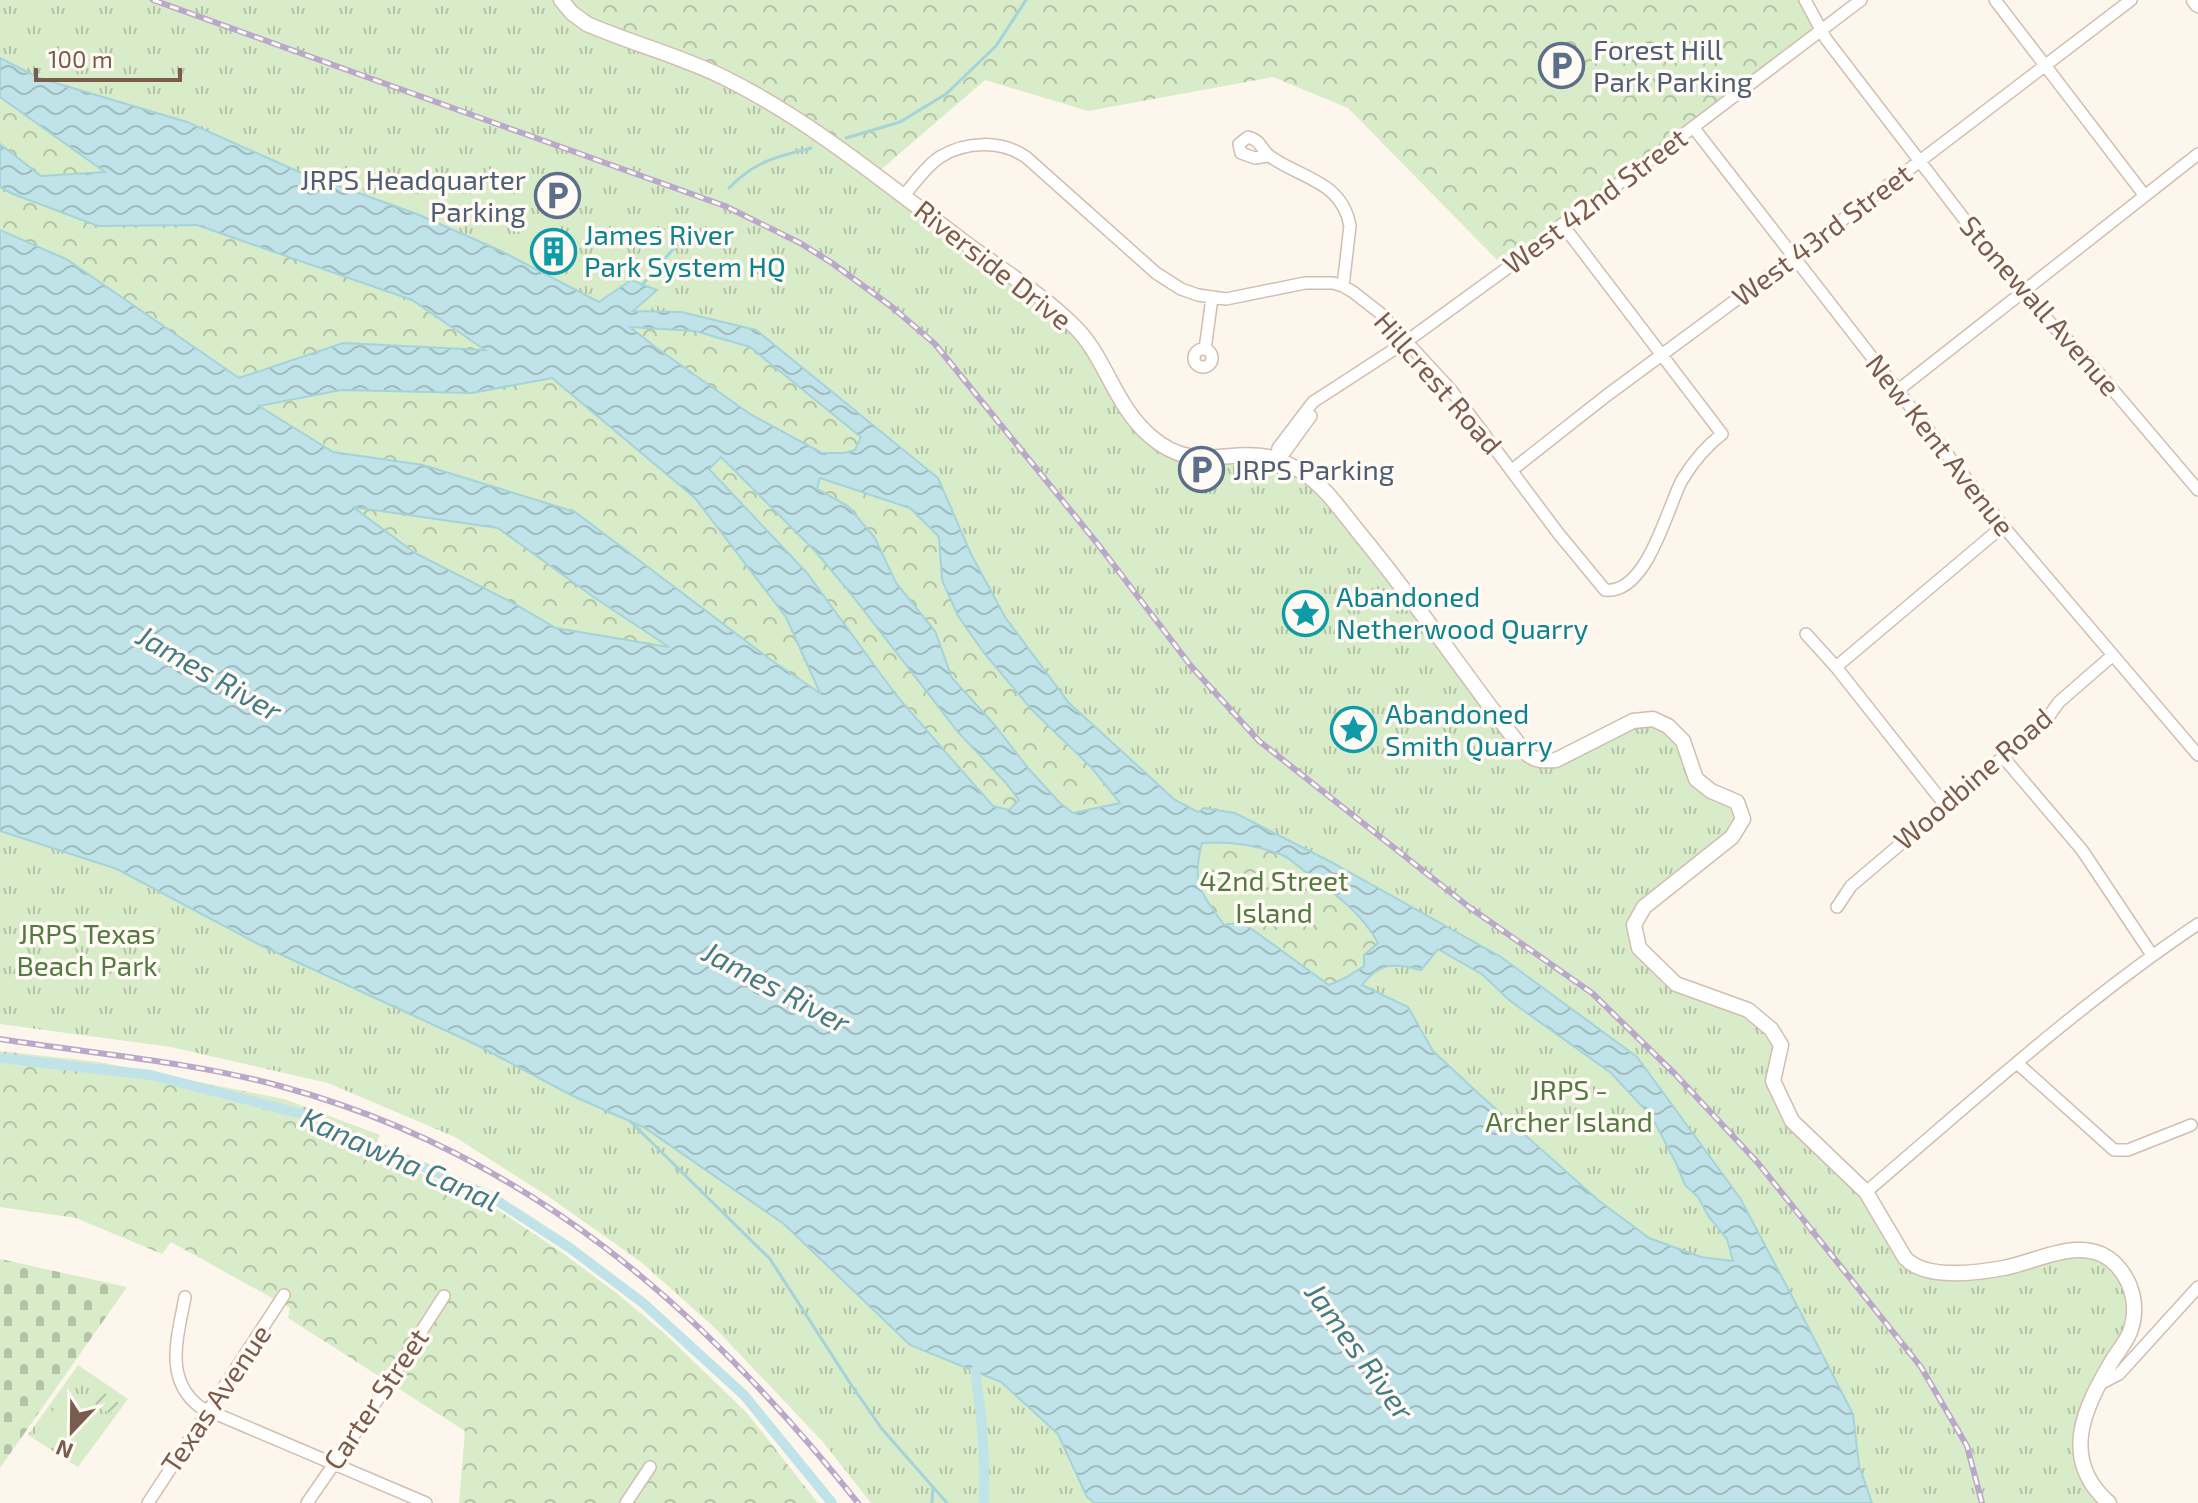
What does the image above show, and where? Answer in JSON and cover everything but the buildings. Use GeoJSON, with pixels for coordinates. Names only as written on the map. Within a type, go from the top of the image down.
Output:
{"type":"FeatureCollection","features":[{"type":"Feature","properties":{"kind":"street","name":"Riverside Drive"},"geometry":{"type":"LineString","coordinates":[[561,0],[587,24],[697,65],[776,106],[904,195],[1076,328],[1134,421],[1159,444],[1193,458],[1252,456],[1276,459],[1302,472],[1328,495],[1381,559],[1481,697],[1532,758],[1556,760],[1633,721],[1653,719],[1668,726],[1683,741],[1696,779],[1711,791],[1737,802],[1743,819],[1732,837],[1644,907],[1634,925],[1639,948],[1676,984],[1748,1010],[1771,1029],[1781,1045],[1773,1081],[1792,1121],[1866,1192],[1912,1265],[1945,1274],[2004,1268],[2069,1250],[2095,1251],[2117,1265],[2130,1284],[2135,1309],[2131,1331],[2100,1384],[2082,1425],[2080,1452],[2090,1481],[2109,1503]]}},
{"type":"Feature","properties":{"kind":"street","name":"Stonewall Avenue"},"geometry":{"type":"LineString","coordinates":[[1805,0],[1826,39],[2021,293],[2091,364],[2198,490]]}},
{"type":"Feature","properties":{"kind":"street","name":"West 42nd Street"},"geometry":{"type":"LineString","coordinates":[[1276,459],[1285,452],[1324,395],[1407,341],[1861,0]]}},
{"type":"Feature","properties":{"kind":"street"},"geometry":{"type":"LineString","coordinates":[[1995,0],[2145,196]]}},
{"type":"Feature","properties":{"kind":"street","name":"West 43rd Street"},"geometry":{"type":"LineString","coordinates":[[1512,470],[2131,0]]}},
{"type":"Feature","properties":{"kind":"street","name":"New Kent Avenue"},"geometry":{"type":"LineString","coordinates":[[1693,127],[2003,526],[2196,747]]}},
{"type":"Feature","properties":{"kind":"street"},"geometry":{"type":"LineString","coordinates":[[904,195],[933,163],[948,153],[986,144],[1003,145],[1026,157],[1156,273],[1181,289],[1226,299],[1305,283],[1343,286],[1350,226],[1340,199],[1325,186],[1268,156]]}},
{"type":"Feature","properties":{"kind":"street"},"geometry":{"type":"LineString","coordinates":[[1897,391],[2198,154]]}},
{"type":"Feature","properties":{"kind":"street"},"geometry":{"type":"LineString","coordinates":[[1562,224],[1662,355]]}},
{"type":"Feature","properties":{"kind":"street","name":"Hillcrest Road"},"geometry":{"type":"LineString","coordinates":[[1343,286],[1380,313],[1451,390],[1558,533],[1605,590],[1621,588],[1648,560],[1680,484],[1707,445],[1722,434],[1662,355]]}},
{"type":"Feature","properties":{"kind":"street"},"geometry":{"type":"LineString","coordinates":[[1205,349],[1212,298]]}},
{"type":"Feature","properties":{"kind":"street"},"geometry":{"type":"LineString","coordinates":[[1836,667],[2003,526]]}},
{"type":"Feature","properties":{"kind":"street"},"geometry":{"type":"LineString","coordinates":[[1806,634],[1836,667],[1945,805]]}},
{"type":"Feature","properties":{"kind":"street","name":"Woodbine Road"},"geometry":{"type":"LineString","coordinates":[[1837,907],[1851,886],[2003,757],[2113,655]]}},
{"type":"Feature","properties":{"kind":"street"},"geometry":{"type":"LineString","coordinates":[[2003,757],[2082,850],[2152,955]]}},
{"type":"Feature","properties":{"kind":"street"},"geometry":{"type":"LineString","coordinates":[[1866,1192],[2017,1063],[2152,955],[2198,924]]}},
{"type":"Feature","properties":{"kind":"street"},"geometry":{"type":"LineString","coordinates":[[2017,1063],[2114,1150],[2128,1150],[2191,1125]]}},
{"type":"Feature","properties":{"kind":"street"},"geometry":{"type":"LineString","coordinates":[[2100,1384],[2119,1374],[2198,1287]]}},
{"type":"Feature","properties":{"kind":"street","name":"Texas Avenue"},"geometry":{"type":"LineString","coordinates":[[148,1503],[284,1295]]}},
{"type":"Feature","properties":{"kind":"street","name":"Carter Street"},"geometry":{"type":"LineString","coordinates":[[307,1503],[444,1296]]}},
{"type":"Feature","properties":{"kind":"street"},"geometry":{"type":"LineString","coordinates":[[185,1297],[175,1363],[185,1393],[200,1407],[426,1503]]}},
{"type":"Feature","properties":{"kind":"street"},"geometry":{"type":"LineString","coordinates":[[626,1503],[650,1467]]}},
{"type":"Feature","properties":{"kind":"green space"},"geometry":{"type":"Polygon","coordinates":[[[0,0],[561,0],[776,106],[1060,313],[1115,392],[1170,450],[1236,457],[1302,472],[1481,697],[1541,761],[1633,721],[1668,726],[1696,779],[1737,802],[1743,819],[1634,925],[1639,948],[1676,984],[1748,1010],[1781,1045],[1773,1081],[1792,1120],[1866,1192],[1905,1258],[1945,1274],[2069,1250],[2117,1265],[2135,1309],[2112,1361],[2080,1452],[2109,1503],[1872,1503],[1859,1465],[1853,1414],[1805,1321],[1740,1198],[1637,1057],[1501,957],[1435,921],[1175,800],[1069,703],[1005,617],[971,554],[710,320],[681,312],[632,311],[657,290],[642,285],[599,303],[501,251],[417,214],[297,171],[187,122],[39,78],[0,58],[0,0]]]}},
{"type":"Feature","properties":{"kind":"green space"},"geometry":{"type":"Polygon","coordinates":[[[561,0],[1802,0],[1821,30],[1506,269],[1348,108],[1273,77],[1088,111],[985,80],[876,174],[776,106],[614,35],[561,0]]]}},
{"type":"Feature","properties":{"kind":"green space"},"geometry":{"type":"Polygon","coordinates":[[[0,97],[106,173],[41,176],[0,144],[0,97]]]}},
{"type":"Feature","properties":{"kind":"green space"},"geometry":{"type":"Polygon","coordinates":[[[0,187],[98,226],[197,225],[412,300],[487,350],[343,343],[239,378],[66,259],[0,230],[0,187]]]}},
{"type":"Feature","properties":{"kind":"green space"},"geometry":{"type":"Polygon","coordinates":[[[628,327],[695,331],[750,347],[861,437],[855,451],[822,453],[750,414],[628,327]]]}},
{"type":"Feature","properties":{"kind":"green space"},"geometry":{"type":"Polygon","coordinates":[[[552,378],[695,498],[786,617],[821,695],[771,660],[423,465],[333,452],[257,405],[341,390],[472,393],[552,378]]]}},
{"type":"Feature","properties":{"kind":"green space"},"geometry":{"type":"Polygon","coordinates":[[[721,457],[816,552],[958,732],[1005,782],[1019,800],[1009,810],[993,806],[949,756],[896,695],[807,573],[709,468],[721,457]]]}},
{"type":"Feature","properties":{"kind":"green space"},"geometry":{"type":"Polygon","coordinates":[[[820,477],[910,508],[939,537],[942,580],[958,616],[984,653],[1032,710],[1091,767],[1121,803],[1073,813],[1059,802],[952,678],[935,631],[896,583],[875,538],[817,489],[820,477]]]}},
{"type":"Feature","properties":{"kind":"green space"},"geometry":{"type":"Polygon","coordinates":[[[351,507],[498,528],[671,648],[556,628],[415,553],[351,507]]]}},
{"type":"Feature","properties":{"kind":"green space","name":"JRPS Texas Beach Park"},"geometry":{"type":"Polygon","coordinates":[[[0,831],[117,869],[258,944],[475,1044],[571,1095],[645,1128],[784,1224],[910,1345],[1001,1382],[1058,1434],[1087,1497],[1095,1503],[871,1503],[823,1442],[715,1328],[641,1262],[549,1197],[455,1137],[328,1083],[171,1047],[0,1024],[0,831]]]}},
{"type":"Feature","properties":{"kind":"green space","name":"42nd Street Island"},"geometry":{"type":"Polygon","coordinates":[[[1202,842],[1258,847],[1291,861],[1326,885],[1357,915],[1378,944],[1364,966],[1329,985],[1242,922],[1224,926],[1200,887],[1198,868],[1202,842]]]}},
{"type":"Feature","properties":{"kind":"green space","name":"JRPS - Archer Island"},"geometry":{"type":"Polygon","coordinates":[[[1438,949],[1483,975],[1509,1000],[1611,1073],[1652,1117],[1685,1185],[1698,1197],[1727,1239],[1733,1261],[1701,1257],[1649,1238],[1598,1200],[1478,1093],[1433,1051],[1421,1027],[1362,985],[1372,972],[1438,949]]]}},
{"type":"Feature","properties":{"kind":"green space"},"geometry":{"type":"Polygon","coordinates":[[[0,1051],[99,1062],[284,1099],[380,1135],[372,1152],[486,1202],[619,1295],[664,1333],[747,1413],[818,1503],[459,1503],[465,1431],[288,1318],[290,1308],[171,1242],[162,1254],[76,1218],[0,1207],[0,1051]]]}},
{"type":"Feature","properties":{"kind":"green space"},"geometry":{"type":"Polygon","coordinates":[[[0,1259],[127,1287],[0,1468],[0,1259]]]}},
{"type":"Feature","properties":{"kind":"green space"},"geometry":{"type":"Polygon","coordinates":[[[78,1365],[128,1399],[78,1467],[28,1435],[78,1365]]]}},
{"type":"Feature","properties":{"kind":"green space"},"geometry":{"type":"Polygon","coordinates":[[[99,1389],[119,1403],[110,1414],[91,1401],[99,1389]]]}},
{"type":"Feature","properties":{"kind":"green space"},"geometry":{"type":"Polygon","coordinates":[[[65,1395],[103,1419],[77,1459],[36,1433],[65,1395]]]}},
{"type":"Feature","properties":{"kind":"water","name":"James River"},"geometry":{"type":"Polygon","coordinates":[[[0,58],[39,78],[187,122],[297,171],[417,214],[501,251],[599,302],[631,280],[657,290],[633,311],[681,312],[756,330],[938,478],[971,554],[1005,617],[1069,703],[1175,800],[1198,812],[1204,808],[1235,813],[1331,862],[1501,957],[1637,1057],[1740,1198],[1805,1321],[1853,1414],[1859,1465],[1872,1503],[1095,1503],[1087,1497],[1058,1434],[1001,1382],[910,1345],[784,1224],[645,1128],[571,1095],[475,1044],[258,944],[117,869],[0,831],[0,230],[66,259],[239,378],[343,343],[485,350],[412,300],[197,225],[98,226],[13,194],[0,187],[0,144],[41,176],[105,172],[0,97],[0,58]],[[630,327],[750,414],[822,453],[855,450],[861,437],[750,347],[695,331],[630,327]],[[552,378],[472,393],[341,390],[259,406],[333,452],[423,465],[575,512],[771,660],[820,693],[786,617],[695,498],[552,378]],[[721,457],[709,469],[807,573],[896,695],[993,806],[1009,810],[1019,800],[1005,782],[958,732],[816,552],[721,457]],[[820,478],[817,489],[848,506],[875,538],[896,583],[935,631],[952,678],[1059,802],[1073,813],[1120,803],[1091,767],[1032,710],[984,653],[958,616],[942,580],[939,537],[910,508],[820,478]],[[353,507],[415,553],[556,628],[669,647],[498,528],[353,507]],[[1202,843],[1198,869],[1204,896],[1224,925],[1242,922],[1329,985],[1364,966],[1364,955],[1378,943],[1364,922],[1347,905],[1282,855],[1242,844],[1202,843]],[[1438,949],[1421,970],[1381,968],[1362,985],[1408,1007],[1433,1051],[1598,1200],[1649,1238],[1701,1257],[1733,1261],[1727,1239],[1698,1197],[1685,1185],[1652,1117],[1611,1073],[1509,1000],[1483,975],[1438,949]]]}},
{"type":"Feature","properties":{"kind":"waterway"},"geometry":{"type":"LineString","coordinates":[[846,138],[900,122],[946,94],[996,46],[1026,0]]}},
{"type":"Feature","properties":{"kind":"waterway"},"geometry":{"type":"LineString","coordinates":[[729,188],[757,166],[811,148]]}},
{"type":"Feature","properties":{"kind":"waterway"},"geometry":{"type":"LineString","coordinates":[[642,285],[682,239]]}},
{"type":"Feature","properties":{"kind":"waterway","name":"Kanawha Canal"},"geometry":{"type":"LineString","coordinates":[[0,1058],[151,1075],[302,1114],[490,1196],[570,1248],[643,1303],[744,1395],[832,1503]]}},
{"type":"Feature","properties":{"kind":"waterway"},"geometry":{"type":"LineString","coordinates":[[630,1121],[770,1259],[882,1429],[947,1503]]}},
{"type":"Feature","properties":{"kind":"waterway"},"geometry":{"type":"LineString","coordinates":[[975,1371],[981,1415],[984,1503]]}},
{"type":"Feature","properties":{"kind":"waterway"},"geometry":{"type":"LineString","coordinates":[[932,1503],[933,1487]]}},
{"type":"Feature","properties":{"kind":"railway"},"geometry":{"type":"LineString","coordinates":[[153,0],[725,206],[800,243],[892,307],[935,344],[1097,543],[1191,666],[1259,741],[1469,907],[1592,993],[1675,1074],[1758,1163],[1921,1367],[1967,1446],[1982,1503]]}},
{"type":"Feature","properties":{"kind":"railway"},"geometry":{"type":"LineString","coordinates":[[0,1039],[245,1077],[369,1115],[453,1152],[530,1196],[603,1246],[672,1303],[737,1365],[799,1432],[858,1503]]}},
{"type":"Feature","properties":{"kind":"place","name":"Forest Hill Park Parking"},"geometry":{"type":"Point","coordinates":[1562,66]}},
{"type":"Feature","properties":{"kind":"place","name":"JRPS Headquarter Parking"},"geometry":{"type":"Point","coordinates":[557,196]}},
{"type":"Feature","properties":{"kind":"place","name":"James River Park System HQ"},"geometry":{"type":"Point","coordinates":[553,251]}},
{"type":"Feature","properties":{"kind":"place","name":"JRPS Parking"},"geometry":{"type":"Point","coordinates":[1202,470]}},
{"type":"Feature","properties":{"kind":"place","name":"Abandoned Netherwood Quarry"},"geometry":{"type":"Point","coordinates":[1305,613]}},
{"type":"Feature","properties":{"kind":"place","name":"Abandoned Smith Quarry"},"geometry":{"type":"Point","coordinates":[1354,730]}}]}
